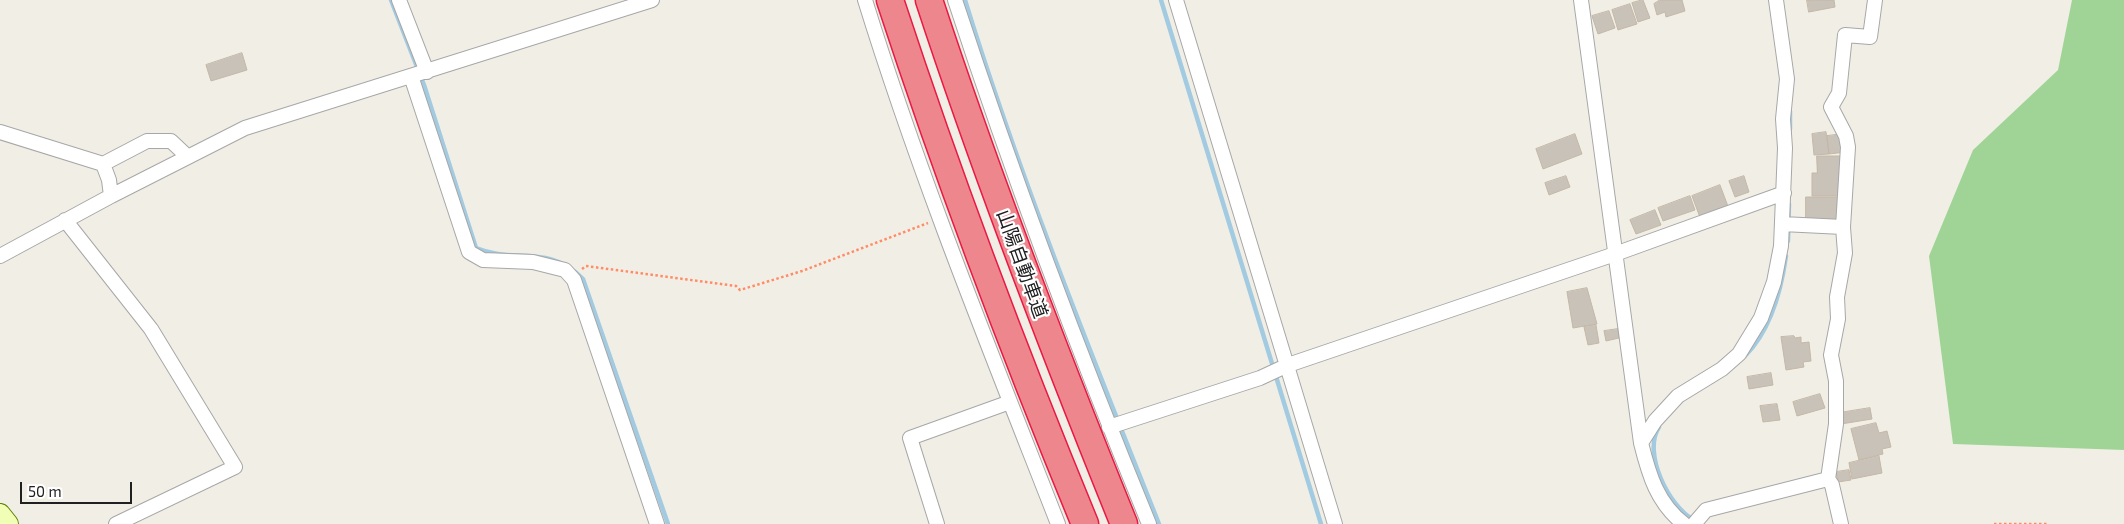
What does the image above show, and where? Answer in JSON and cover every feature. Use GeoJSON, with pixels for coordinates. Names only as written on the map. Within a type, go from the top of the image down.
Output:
{"type":"FeatureCollection","features":[{"type":"Feature","properties":{"kind":"highway","name":"山陽自動車道"},"geometry":{"type":"LineString","coordinates":[[890,0],[928,116],[1085,524]]}},
{"type":"Feature","properties":{"kind":"highway","name":"山陽自動車道"},"geometry":{"type":"LineString","coordinates":[[929,0],[966,113],[1041,316],[1124,524]]}},
{"type":"Feature","properties":{"kind":"street"},"geometry":{"type":"LineString","coordinates":[[399,0],[469,252],[483,260],[532,262],[565,270],[574,280],[657,524]]}},
{"type":"Feature","properties":{"kind":"street"},"geometry":{"type":"LineString","coordinates":[[0,256],[65,220],[245,128],[652,0]]}},
{"type":"Feature","properties":{"kind":"street"},"geometry":{"type":"LineString","coordinates":[[865,0],[888,74],[939,219],[1058,524]]}},
{"type":"Feature","properties":{"kind":"street"},"geometry":{"type":"LineString","coordinates":[[955,0],[999,135],[1044,262],[1116,424],[1149,524]]}},
{"type":"Feature","properties":{"kind":"street"},"geometry":{"type":"LineString","coordinates":[[1176,0],[1285,367],[1335,524]]}},
{"type":"Feature","properties":{"kind":"street"},"geometry":{"type":"LineString","coordinates":[[1581,0],[1641,443],[1651,480],[1663,504],[1692,522],[1706,510],[1828,479]]}},
{"type":"Feature","properties":{"kind":"street"},"geometry":{"type":"LineString","coordinates":[[1641,443],[1655,421],[1678,396],[1722,369],[1740,354],[1761,318],[1774,282],[1787,224],[1784,192],[1785,148],[1783,119],[1787,79],[1776,0]]}},
{"type":"Feature","properties":{"kind":"street"},"geometry":{"type":"LineString","coordinates":[[1841,524],[1832,485],[1828,479],[1836,424],[1836,381],[1831,356],[1838,319],[1837,297],[1846,253],[1843,226],[1848,147],[1846,136],[1831,107],[1839,93],[1845,35],[1870,37],[1875,0]]}},
{"type":"Feature","properties":{"kind":"street"},"geometry":{"type":"LineString","coordinates":[[0,132],[102,164],[147,141],[171,142],[188,157]]}},
{"type":"Feature","properties":{"kind":"street"},"geometry":{"type":"LineString","coordinates":[[102,164],[109,180],[111,196]]}},
{"type":"Feature","properties":{"kind":"street"},"geometry":{"type":"LineString","coordinates":[[1116,424],[1270,374],[1285,367],[1615,254],[1784,192]]}},
{"type":"Feature","properties":{"kind":"street"},"geometry":{"type":"LineString","coordinates":[[65,220],[151,329],[235,468],[116,524]]}},
{"type":"Feature","properties":{"kind":"street"},"geometry":{"type":"LineString","coordinates":[[1787,224],[1843,226]]}},
{"type":"Feature","properties":{"kind":"street"},"geometry":{"type":"LineString","coordinates":[[937,524],[910,438],[1010,402]]}},
{"type":"Feature","properties":{"kind":"street"},"geometry":{"type":"LineString","coordinates":[[0,514],[8,524]]}},
{"type":"Feature","properties":{"kind":"path"},"geometry":{"type":"LineString","coordinates":[[581,270],[586,266],[736,286],[740,290],[802,271],[939,219]]}},
{"type":"Feature","properties":{"kind":"path"},"geometry":{"type":"LineString","coordinates":[[1994,524],[2049,524]]}},
{"type":"Feature","properties":{"kind":"green space"},"geometry":{"type":"Polygon","coordinates":[[[2072,0],[2124,0],[2124,450],[1953,444],[1929,256],[1973,150],[2058,70],[2072,0]]]}},
{"type":"Feature","properties":{"kind":"building"},"geometry":{"type":"Polygon","coordinates":[[[1643,0],[1650,18],[1638,22],[1632,3],[1643,0]]]}},
{"type":"Feature","properties":{"kind":"building"},"geometry":{"type":"Polygon","coordinates":[[[1660,0],[1682,0],[1685,11],[1666,17],[1665,12],[1657,15],[1654,4],[1660,0]]]}},
{"type":"Feature","properties":{"kind":"building"},"geometry":{"type":"Polygon","coordinates":[[[1807,0],[1834,0],[1835,7],[1809,12],[1807,0]]]}},
{"type":"Feature","properties":{"kind":"building"},"geometry":{"type":"Polygon","coordinates":[[[1630,4],[1637,24],[1618,30],[1612,10],[1630,4]]]}},
{"type":"Feature","properties":{"kind":"building"},"geometry":{"type":"Polygon","coordinates":[[[1609,11],[1615,28],[1598,34],[1592,16],[1609,11]]]}},
{"type":"Feature","properties":{"kind":"building"},"geometry":{"type":"Polygon","coordinates":[[[242,53],[247,70],[211,81],[206,65],[242,53]]]}},
{"type":"Feature","properties":{"kind":"building"},"geometry":{"type":"Polygon","coordinates":[[[1826,132],[1829,154],[1814,155],[1812,134],[1826,132]]]}},
{"type":"Feature","properties":{"kind":"building"},"geometry":{"type":"Polygon","coordinates":[[[1575,134],[1582,154],[1543,169],[1536,149],[1575,134]]]}},
{"type":"Feature","properties":{"kind":"building"},"geometry":{"type":"Polygon","coordinates":[[[1843,134],[1846,152],[1829,154],[1827,136],[1843,134]]]}},
{"type":"Feature","properties":{"kind":"building"},"geometry":{"type":"Polygon","coordinates":[[[1817,156],[1842,156],[1842,196],[1812,196],[1812,173],[1817,173],[1817,156]]]}},
{"type":"Feature","properties":{"kind":"building"},"geometry":{"type":"Polygon","coordinates":[[[1566,176],[1570,187],[1549,195],[1545,183],[1566,176]]]}},
{"type":"Feature","properties":{"kind":"building"},"geometry":{"type":"Polygon","coordinates":[[[1744,176],[1749,192],[1735,197],[1729,181],[1744,176]]]}},
{"type":"Feature","properties":{"kind":"building"},"geometry":{"type":"Polygon","coordinates":[[[1720,185],[1729,209],[1701,220],[1692,196],[1720,185]]]}},
{"type":"Feature","properties":{"kind":"building"},"geometry":{"type":"Polygon","coordinates":[[[1690,196],[1695,210],[1663,221],[1658,208],[1690,196]]]}},
{"type":"Feature","properties":{"kind":"building"},"geometry":{"type":"Polygon","coordinates":[[[1806,197],[1841,197],[1841,221],[1806,221],[1806,197]]]}},
{"type":"Feature","properties":{"kind":"building"},"geometry":{"type":"Polygon","coordinates":[[[1655,210],[1661,225],[1636,234],[1630,220],[1655,210]]]}},
{"type":"Feature","properties":{"kind":"building"},"geometry":{"type":"Polygon","coordinates":[[[1587,288],[1597,324],[1573,328],[1567,292],[1587,288]]]}},
{"type":"Feature","properties":{"kind":"building"},"geometry":{"type":"Polygon","coordinates":[[[1596,325],[1599,343],[1588,345],[1584,327],[1596,325]]]}},
{"type":"Feature","properties":{"kind":"building"},"geometry":{"type":"Polygon","coordinates":[[[1618,329],[1619,338],[1606,341],[1604,331],[1618,329]]]}},
{"type":"Feature","properties":{"kind":"building"},"geometry":{"type":"Polygon","coordinates":[[[1794,336],[1795,338],[1801,337],[1801,343],[1809,342],[1811,361],[1803,362],[1804,367],[1786,370],[1781,337],[1794,336]]]}},
{"type":"Feature","properties":{"kind":"building"},"geometry":{"type":"Polygon","coordinates":[[[1771,373],[1773,385],[1749,389],[1747,377],[1771,373]]]}},
{"type":"Feature","properties":{"kind":"building"},"geometry":{"type":"Polygon","coordinates":[[[1820,394],[1825,408],[1797,416],[1793,402],[1820,394]]]}},
{"type":"Feature","properties":{"kind":"building"},"geometry":{"type":"Polygon","coordinates":[[[1777,404],[1780,420],[1763,422],[1760,406],[1777,404]]]}},
{"type":"Feature","properties":{"kind":"building"},"geometry":{"type":"Polygon","coordinates":[[[1870,408],[1872,419],[1841,424],[1839,413],[1870,408]]]}},
{"type":"Feature","properties":{"kind":"building"},"geometry":{"type":"Polygon","coordinates":[[[1876,423],[1879,433],[1887,431],[1891,447],[1882,449],[1883,454],[1859,460],[1851,429],[1876,423]]]}},
{"type":"Feature","properties":{"kind":"building"},"geometry":{"type":"Polygon","coordinates":[[[1879,456],[1882,473],[1852,479],[1849,463],[1879,456]]]}},
{"type":"Feature","properties":{"kind":"building"},"geometry":{"type":"Polygon","coordinates":[[[1849,470],[1851,480],[1838,482],[1836,472],[1849,470]]]}},
{"type":"Feature","properties":{"kind":"waterway"},"geometry":{"type":"LineString","coordinates":[[391,0],[424,85],[476,248],[504,255],[531,256],[557,261],[570,268],[583,279],[668,524]]}},
{"type":"Feature","properties":{"kind":"waterway"},"geometry":{"type":"LineString","coordinates":[[965,0],[986,67],[1032,198],[1159,524]]}},
{"type":"Feature","properties":{"kind":"waterway"},"geometry":{"type":"LineString","coordinates":[[1161,0],[1321,524]]}},
{"type":"Feature","properties":{"kind":"waterway"},"geometry":{"type":"LineString","coordinates":[[1790,111],[1790,129]]}},
{"type":"Feature","properties":{"kind":"waterway"},"geometry":{"type":"LineString","coordinates":[[1788,241],[1789,204]]}},
{"type":"Feature","properties":{"kind":"waterway"},"geometry":{"type":"LineString","coordinates":[[1745,356],[1762,334],[1773,310],[1778,297],[1786,256]]}},
{"type":"Feature","properties":{"kind":"waterway"},"geometry":{"type":"LineString","coordinates":[[1659,427],[1655,438],[1654,451],[1661,478],[1667,492],[1676,504],[1694,520]]}}]}
